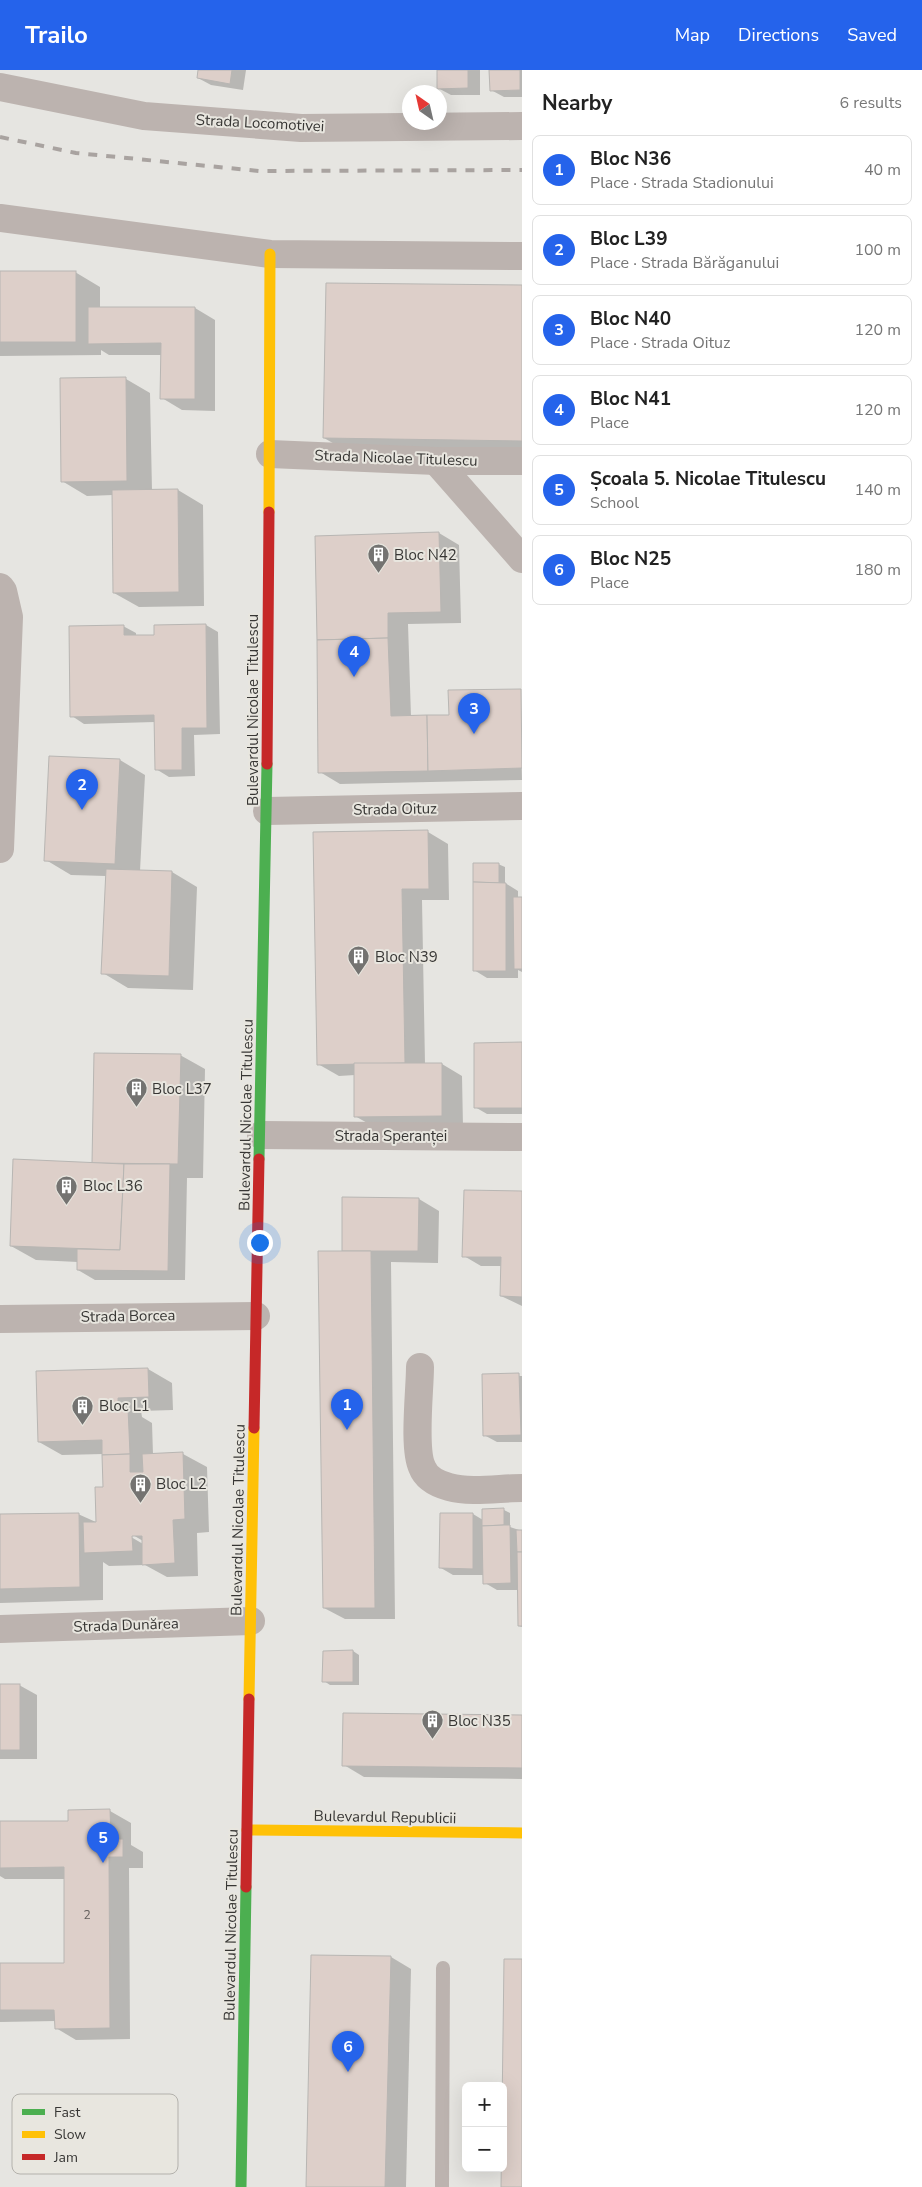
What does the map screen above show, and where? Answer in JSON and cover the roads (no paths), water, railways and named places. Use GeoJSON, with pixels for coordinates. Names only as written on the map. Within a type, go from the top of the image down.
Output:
{"type":"FeatureCollection","features":[{"type":"Feature","properties":{"kind":"main road","name":"Bulevardul Nicolae Titulescu"},"geometry":{"type":"LineString","coordinates":[[242,2187],[256,1316],[267,811],[270,254]]}},
{"type":"Feature","properties":{"kind":"main road","name":"Bulevardul Republicii"},"geometry":{"type":"LineString","coordinates":[[247,1830],[522,1833]]}},
{"type":"Feature","properties":{"kind":"street","name":"Strada Locomotivei"},"geometry":{"type":"LineString","coordinates":[[0,87],[144,116],[301,128],[522,126]]}},
{"type":"Feature","properties":{"kind":"street"},"geometry":{"type":"LineString","coordinates":[[0,218],[270,254],[522,256]]}},
{"type":"Feature","properties":{"kind":"street","name":"Strada Nicolae Titulescu"},"geometry":{"type":"LineString","coordinates":[[270,454],[522,461]]}},
{"type":"Feature","properties":{"kind":"street"},"geometry":{"type":"LineString","coordinates":[[436,460],[522,559]]}},
{"type":"Feature","properties":{"kind":"street"},"geometry":{"type":"LineString","coordinates":[[0,587],[9,617],[0,849]]}},
{"type":"Feature","properties":{"kind":"street","name":"Strada Oituz"},"geometry":{"type":"LineString","coordinates":[[267,811],[522,806]]}},
{"type":"Feature","properties":{"kind":"street","name":"Strada Speranței"},"geometry":{"type":"LineString","coordinates":[[261,1135],[522,1136]]}},
{"type":"Feature","properties":{"kind":"street","name":"Strada Borcea"},"geometry":{"type":"LineString","coordinates":[[0,1318],[256,1316]]}},
{"type":"Feature","properties":{"kind":"street"},"geometry":{"type":"LineString","coordinates":[[420,1367],[418,1449],[422,1467],[430,1479],[449,1487],[522,1488]]}},
{"type":"Feature","properties":{"kind":"street","name":"Strada Dunărea"},"geometry":{"type":"LineString","coordinates":[[0,1629],[251,1621]]}},
{"type":"Feature","properties":{"kind":"lane"},"geometry":{"type":"LineString","coordinates":[[442,2187],[443,1968]]}},
{"type":"Feature","properties":{"kind":"railway"},"geometry":{"type":"LineString","coordinates":[[0,137],[76,153],[259,171],[522,170]]}},
{"type":"Feature","properties":{"kind":"place","name":"Bloc N42"},"geometry":{"type":"Point","coordinates":[378,574]}},
{"type":"Feature","properties":{"kind":"place","name":"Bloc N41"},"geometry":{"type":"Point","coordinates":[354,677]}},
{"type":"Feature","properties":{"kind":"place","name":"Bloc N40"},"geometry":{"type":"Point","coordinates":[474,734]}},
{"type":"Feature","properties":{"kind":"place","name":"Bloc L39"},"geometry":{"type":"Point","coordinates":[82,810]}},
{"type":"Feature","properties":{"kind":"place","name":"Bloc N39"},"geometry":{"type":"Point","coordinates":[359,976]}},
{"type":"Feature","properties":{"kind":"place","name":"Bloc L37"},"geometry":{"type":"Point","coordinates":[136,1108]}},
{"type":"Feature","properties":{"kind":"place","name":"Bloc L36"},"geometry":{"type":"Point","coordinates":[67,1205]}},
{"type":"Feature","properties":{"kind":"place","name":"Bloc L1"},"geometry":{"type":"Point","coordinates":[83,1425]}},
{"type":"Feature","properties":{"kind":"place","name":"Bloc N36"},"geometry":{"type":"Point","coordinates":[347,1430]}},
{"type":"Feature","properties":{"kind":"place","name":"Bloc L2"},"geometry":{"type":"Point","coordinates":[140,1503]}},
{"type":"Feature","properties":{"kind":"place","name":"Bloc N35"},"geometry":{"type":"Point","coordinates":[432,1740]}},
{"type":"Feature","properties":{"kind":"place","name":"Școala 5. Nicolae Titulescu"},"geometry":{"type":"Point","coordinates":[103,1863]}},
{"type":"Feature","properties":{"kind":"place","name":"Bloc N25"},"geometry":{"type":"Point","coordinates":[348,2072]}}]}
